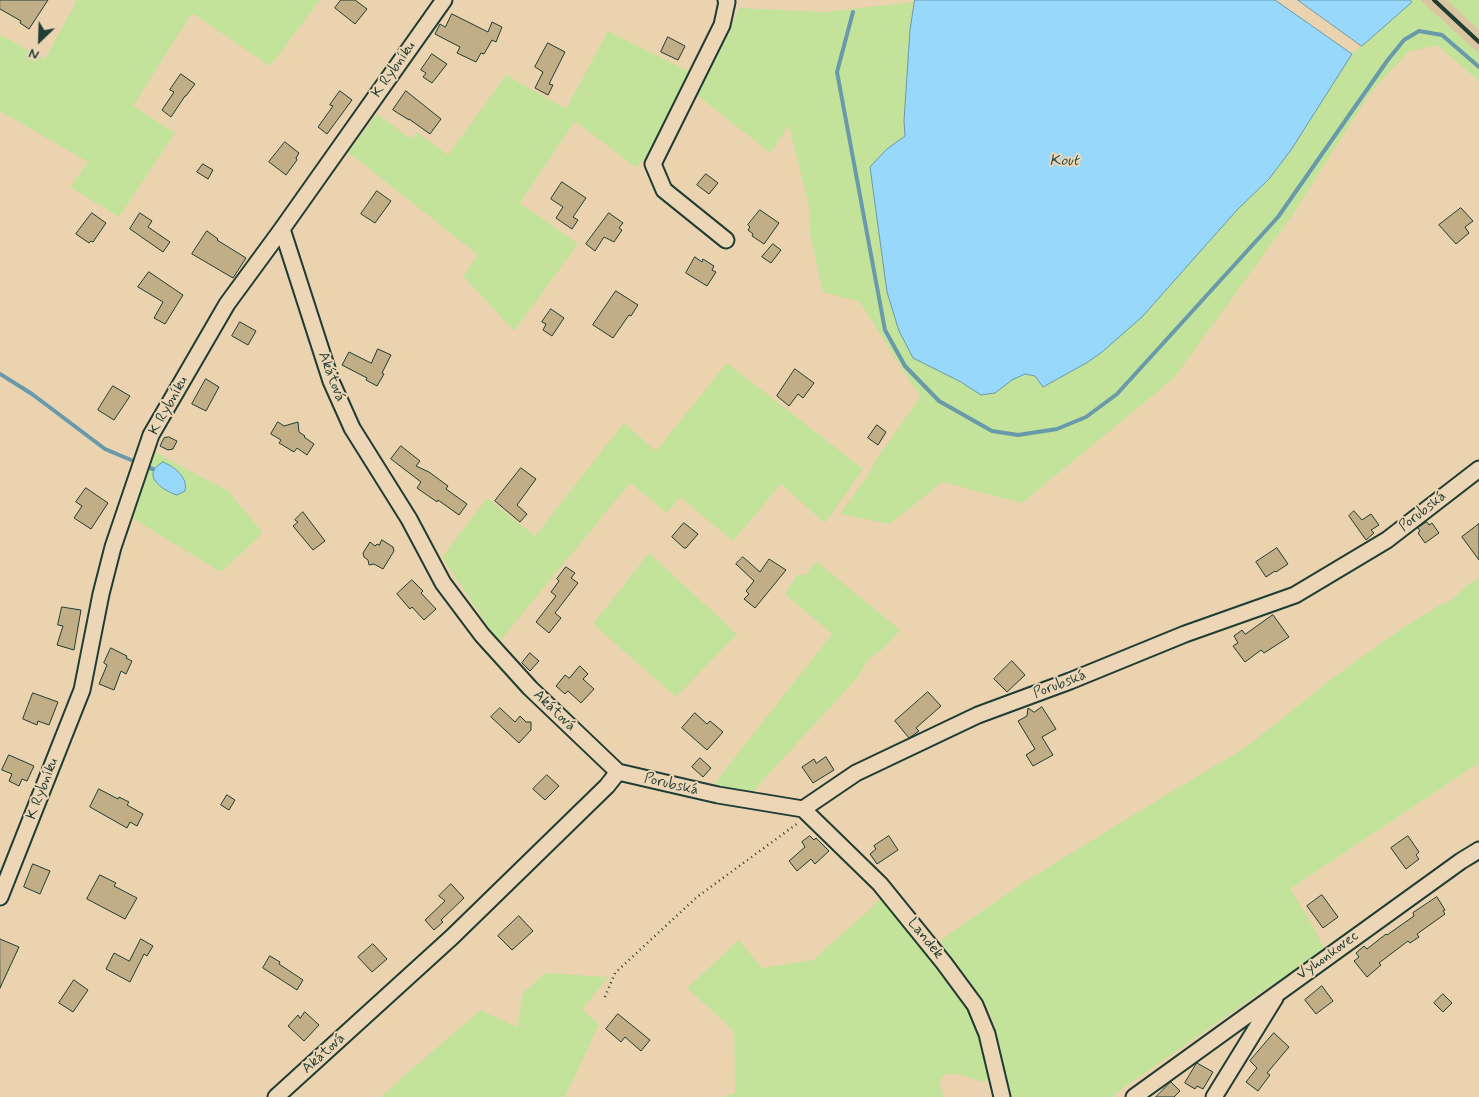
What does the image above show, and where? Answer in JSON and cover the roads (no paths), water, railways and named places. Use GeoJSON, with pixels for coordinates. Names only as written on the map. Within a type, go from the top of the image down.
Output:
{"type":"FeatureCollection","features":[{"type":"Feature","properties":{"kind":"street","name":"K Rybníku"},"geometry":{"type":"LineString","coordinates":[[0,897],[82,690],[101,594],[111,556],[151,435],[227,304],[444,0]]}},
{"type":"Feature","properties":{"kind":"street"},"geometry":{"type":"LineString","coordinates":[[726,0],[722,25],[653,164],[664,190],[726,240]]}},
{"type":"Feature","properties":{"kind":"street","name":"Akátová"},"geometry":{"type":"LineString","coordinates":[[276,1097],[452,937],[618,772],[530,688],[482,635],[443,583],[409,519],[352,428],[331,381],[282,229]]}},
{"type":"Feature","properties":{"kind":"street","name":"Porubská"},"geometry":{"type":"LineString","coordinates":[[618,772],[718,795],[806,812],[856,773],[978,715],[1070,681],[1185,634],[1295,594],[1387,540],[1479,469]]}},
{"type":"Feature","properties":{"kind":"street","name":"Landek"},"geometry":{"type":"LineString","coordinates":[[806,812],[880,884],[944,963],[975,1005],[987,1034],[1002,1097]]}},
{"type":"Feature","properties":{"kind":"street","name":"Vyhonkovec"},"geometry":{"type":"LineString","coordinates":[[1214,1097],[1278,992],[1461,860],[1479,850]]}},
{"type":"Feature","properties":{"kind":"street"},"geometry":{"type":"LineString","coordinates":[[1134,1097],[1278,992]]}},
{"type":"Feature","properties":{"kind":"water","name":"Kout"},"geometry":{"type":"Polygon","coordinates":[[[915,0],[1275,0],[1352,54],[1291,150],[1269,179],[1237,210],[1142,317],[1088,362],[1043,387],[1035,376],[1025,374],[1012,380],[995,393],[981,395],[961,382],[913,358],[899,331],[887,292],[870,167],[887,149],[905,136],[904,121],[910,30],[915,0]]]}},
{"type":"Feature","properties":{"kind":"water"},"geometry":{"type":"Polygon","coordinates":[[[1298,0],[1410,0],[1412,2],[1362,46],[1298,0]]]}},
{"type":"Feature","properties":{"kind":"water"},"geometry":{"type":"Polygon","coordinates":[[[163,462],[176,469],[184,481],[185,491],[177,495],[171,493],[159,486],[155,481],[153,472],[163,462]]]}},
{"type":"Feature","properties":{"kind":"waterway"},"geometry":{"type":"LineString","coordinates":[[853,12],[837,72],[885,330],[905,366],[939,401],[992,431],[1018,435],[1057,429],[1086,417],[1117,394],[1278,217],[1387,61],[1404,40],[1419,31],[1442,35],[1479,67]]}},
{"type":"Feature","properties":{"kind":"waterway"},"geometry":{"type":"LineString","coordinates":[[0,374],[32,394],[105,449],[138,463]]}},
{"type":"Feature","properties":{"kind":"waterway"},"geometry":{"type":"LineString","coordinates":[[144,466],[153,469]]}},
{"type":"Feature","properties":{"kind":"railway"},"geometry":{"type":"LineString","coordinates":[[1434,0],[1479,42]]}}]}
